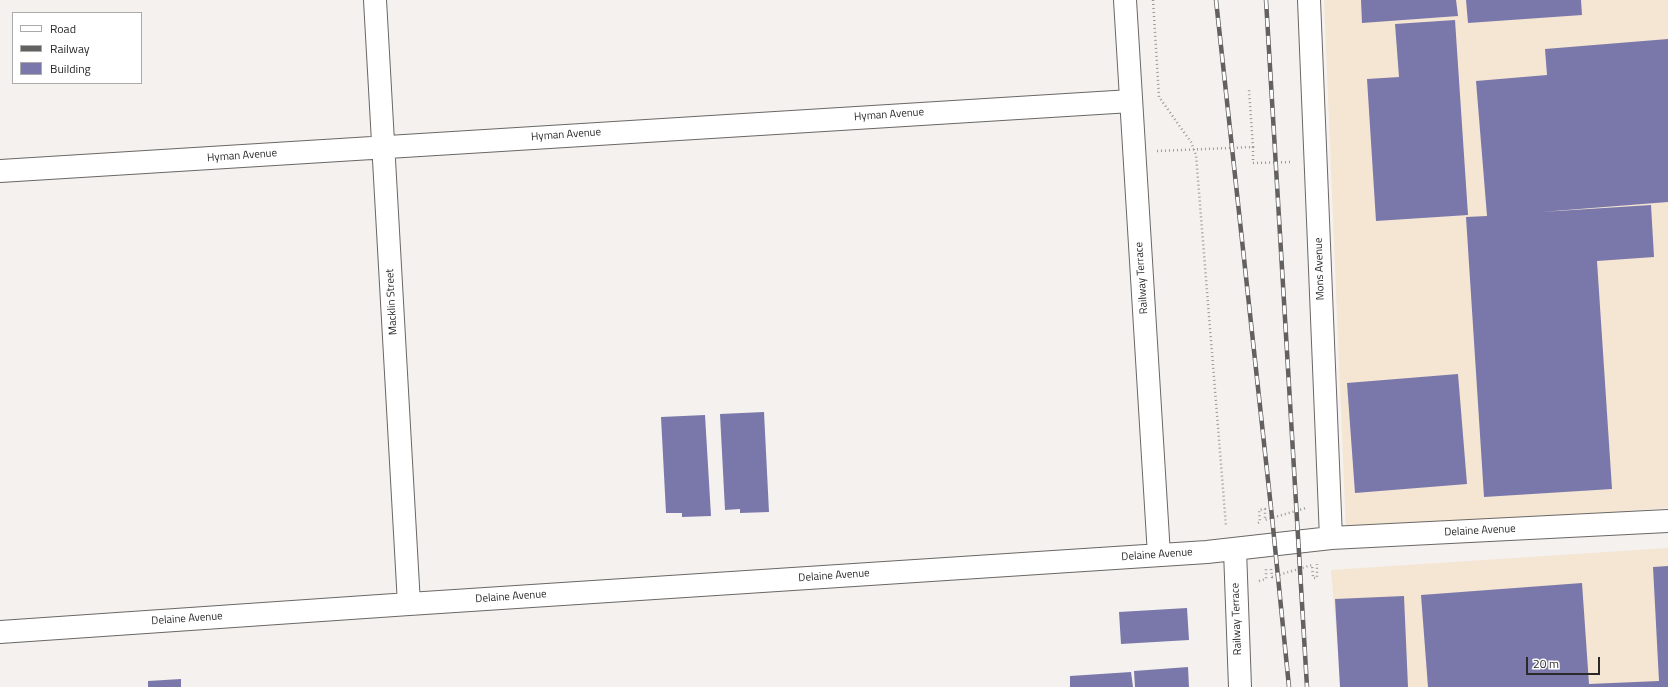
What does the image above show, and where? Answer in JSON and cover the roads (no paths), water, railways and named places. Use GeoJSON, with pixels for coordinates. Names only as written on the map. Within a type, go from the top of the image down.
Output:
{"type":"FeatureCollection","features":[{"type":"Feature","properties":{"kind":"street","name":"Macklin Street"},"geometry":{"type":"LineString","coordinates":[[375,0],[409,604]]}},
{"type":"Feature","properties":{"kind":"street","name":"Railway Terrace"},"geometry":{"type":"LineString","coordinates":[[1125,0],[1159,555]]}},
{"type":"Feature","properties":{"kind":"street","name":"Mons Avenue"},"geometry":{"type":"LineString","coordinates":[[1309,0],[1331,538]]}},
{"type":"Feature","properties":{"kind":"street","name":"Hyman Avenue"},"geometry":{"type":"LineString","coordinates":[[0,171],[1131,101]]}},
{"type":"Feature","properties":{"kind":"street","name":"Delaine Avenue"},"geometry":{"type":"LineString","coordinates":[[0,632],[1235,550],[1331,538],[1668,522]]}},
{"type":"Feature","properties":{"kind":"street","name":"Railway Terrace"},"geometry":{"type":"LineString","coordinates":[[1235,550],[1240,687]]}},
{"type":"Feature","properties":{"kind":"railway"},"geometry":{"type":"LineString","coordinates":[[1216,0],[1289,687]]}},
{"type":"Feature","properties":{"kind":"railway"},"geometry":{"type":"LineString","coordinates":[[1266,0],[1307,687]]}}]}
